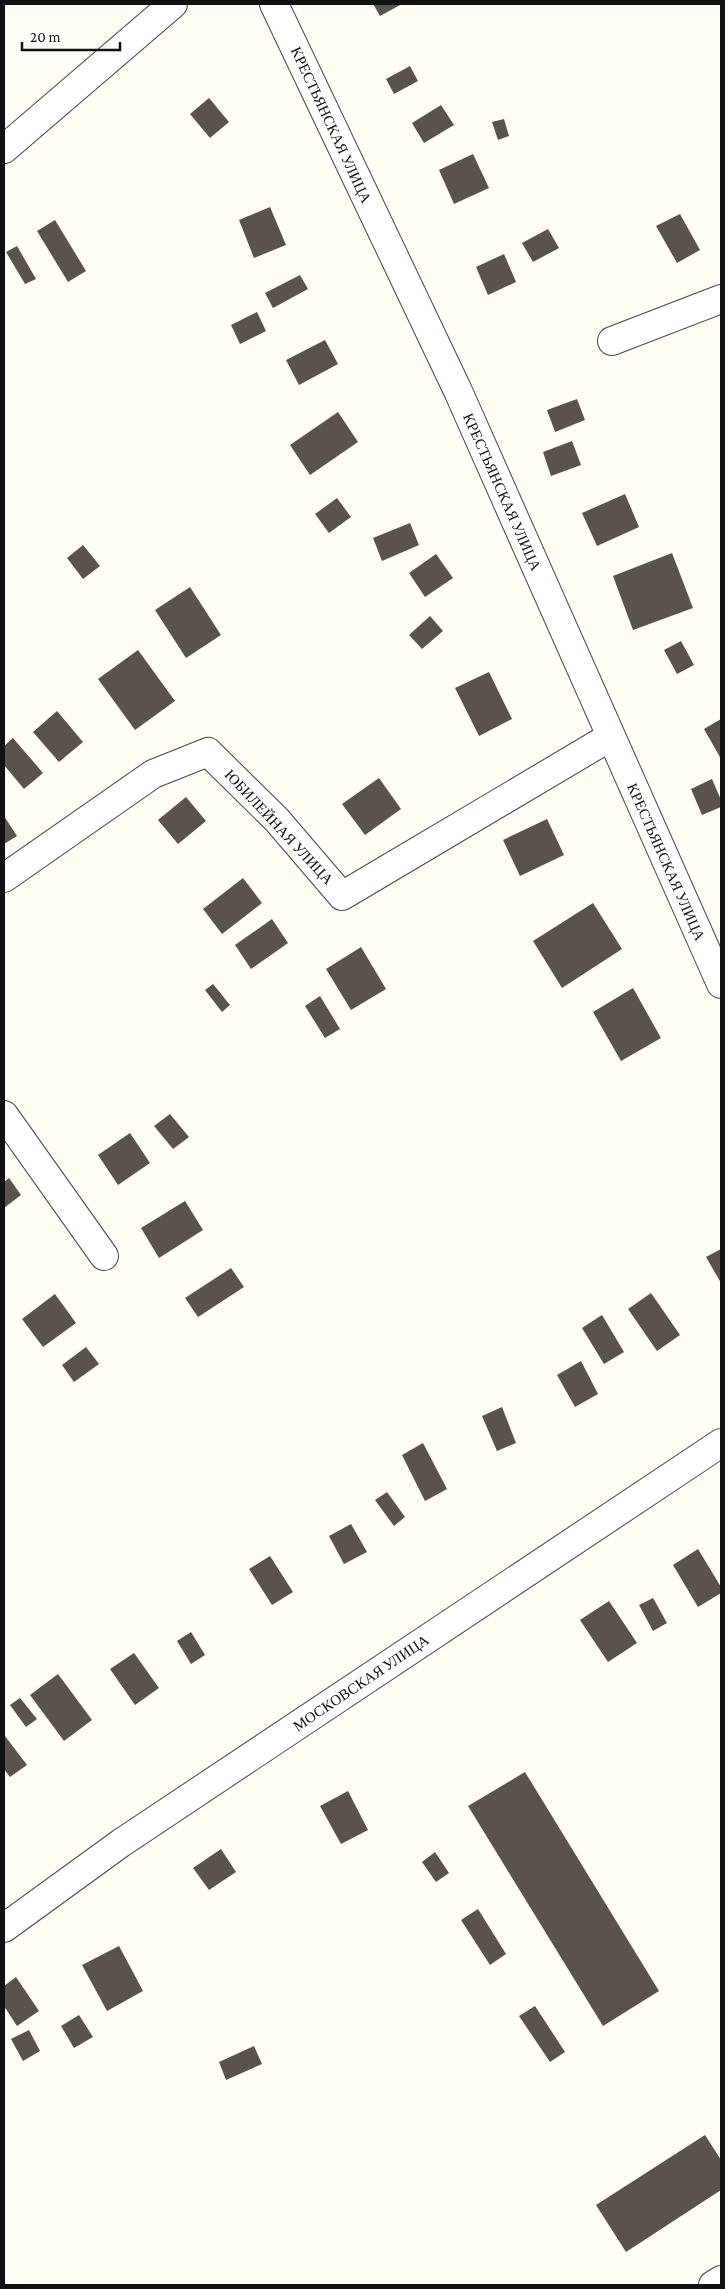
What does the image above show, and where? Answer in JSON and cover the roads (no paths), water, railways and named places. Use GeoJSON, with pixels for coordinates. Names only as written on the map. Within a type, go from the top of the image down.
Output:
{"type":"FeatureCollection","features":[{"type":"Feature","properties":{"kind":"street"},"geometry":{"type":"LineString","coordinates":[[4,149],[173,4]]}},
{"type":"Feature","properties":{"kind":"street","name":"КРЕСТЬЯНСКАЯ УЛИЦА"},"geometry":{"type":"LineString","coordinates":[[274,4],[458,390],[721,984]]}},
{"type":"Feature","properties":{"kind":"street"},"geometry":{"type":"LineString","coordinates":[[612,341],[721,299]]}},
{"type":"Feature","properties":{"kind":"street","name":"ЮБИЛЕЙНАЯ УЛИЦА"},"geometry":{"type":"LineString","coordinates":[[4,878],[153,774],[208,752],[277,820],[342,896],[610,737]]}},
{"type":"Feature","properties":{"kind":"street"},"geometry":{"type":"LineString","coordinates":[[4,1115],[104,1256]]}},
{"type":"Feature","properties":{"kind":"street","name":"МОСКОВСКАЯ УЛИЦА"},"geometry":{"type":"LineString","coordinates":[[4,1928],[129,1837],[721,1443]]}},
{"type":"Feature","properties":{"kind":"street"},"geometry":{"type":"LineString","coordinates":[[713,2285],[721,2280]]}}]}
